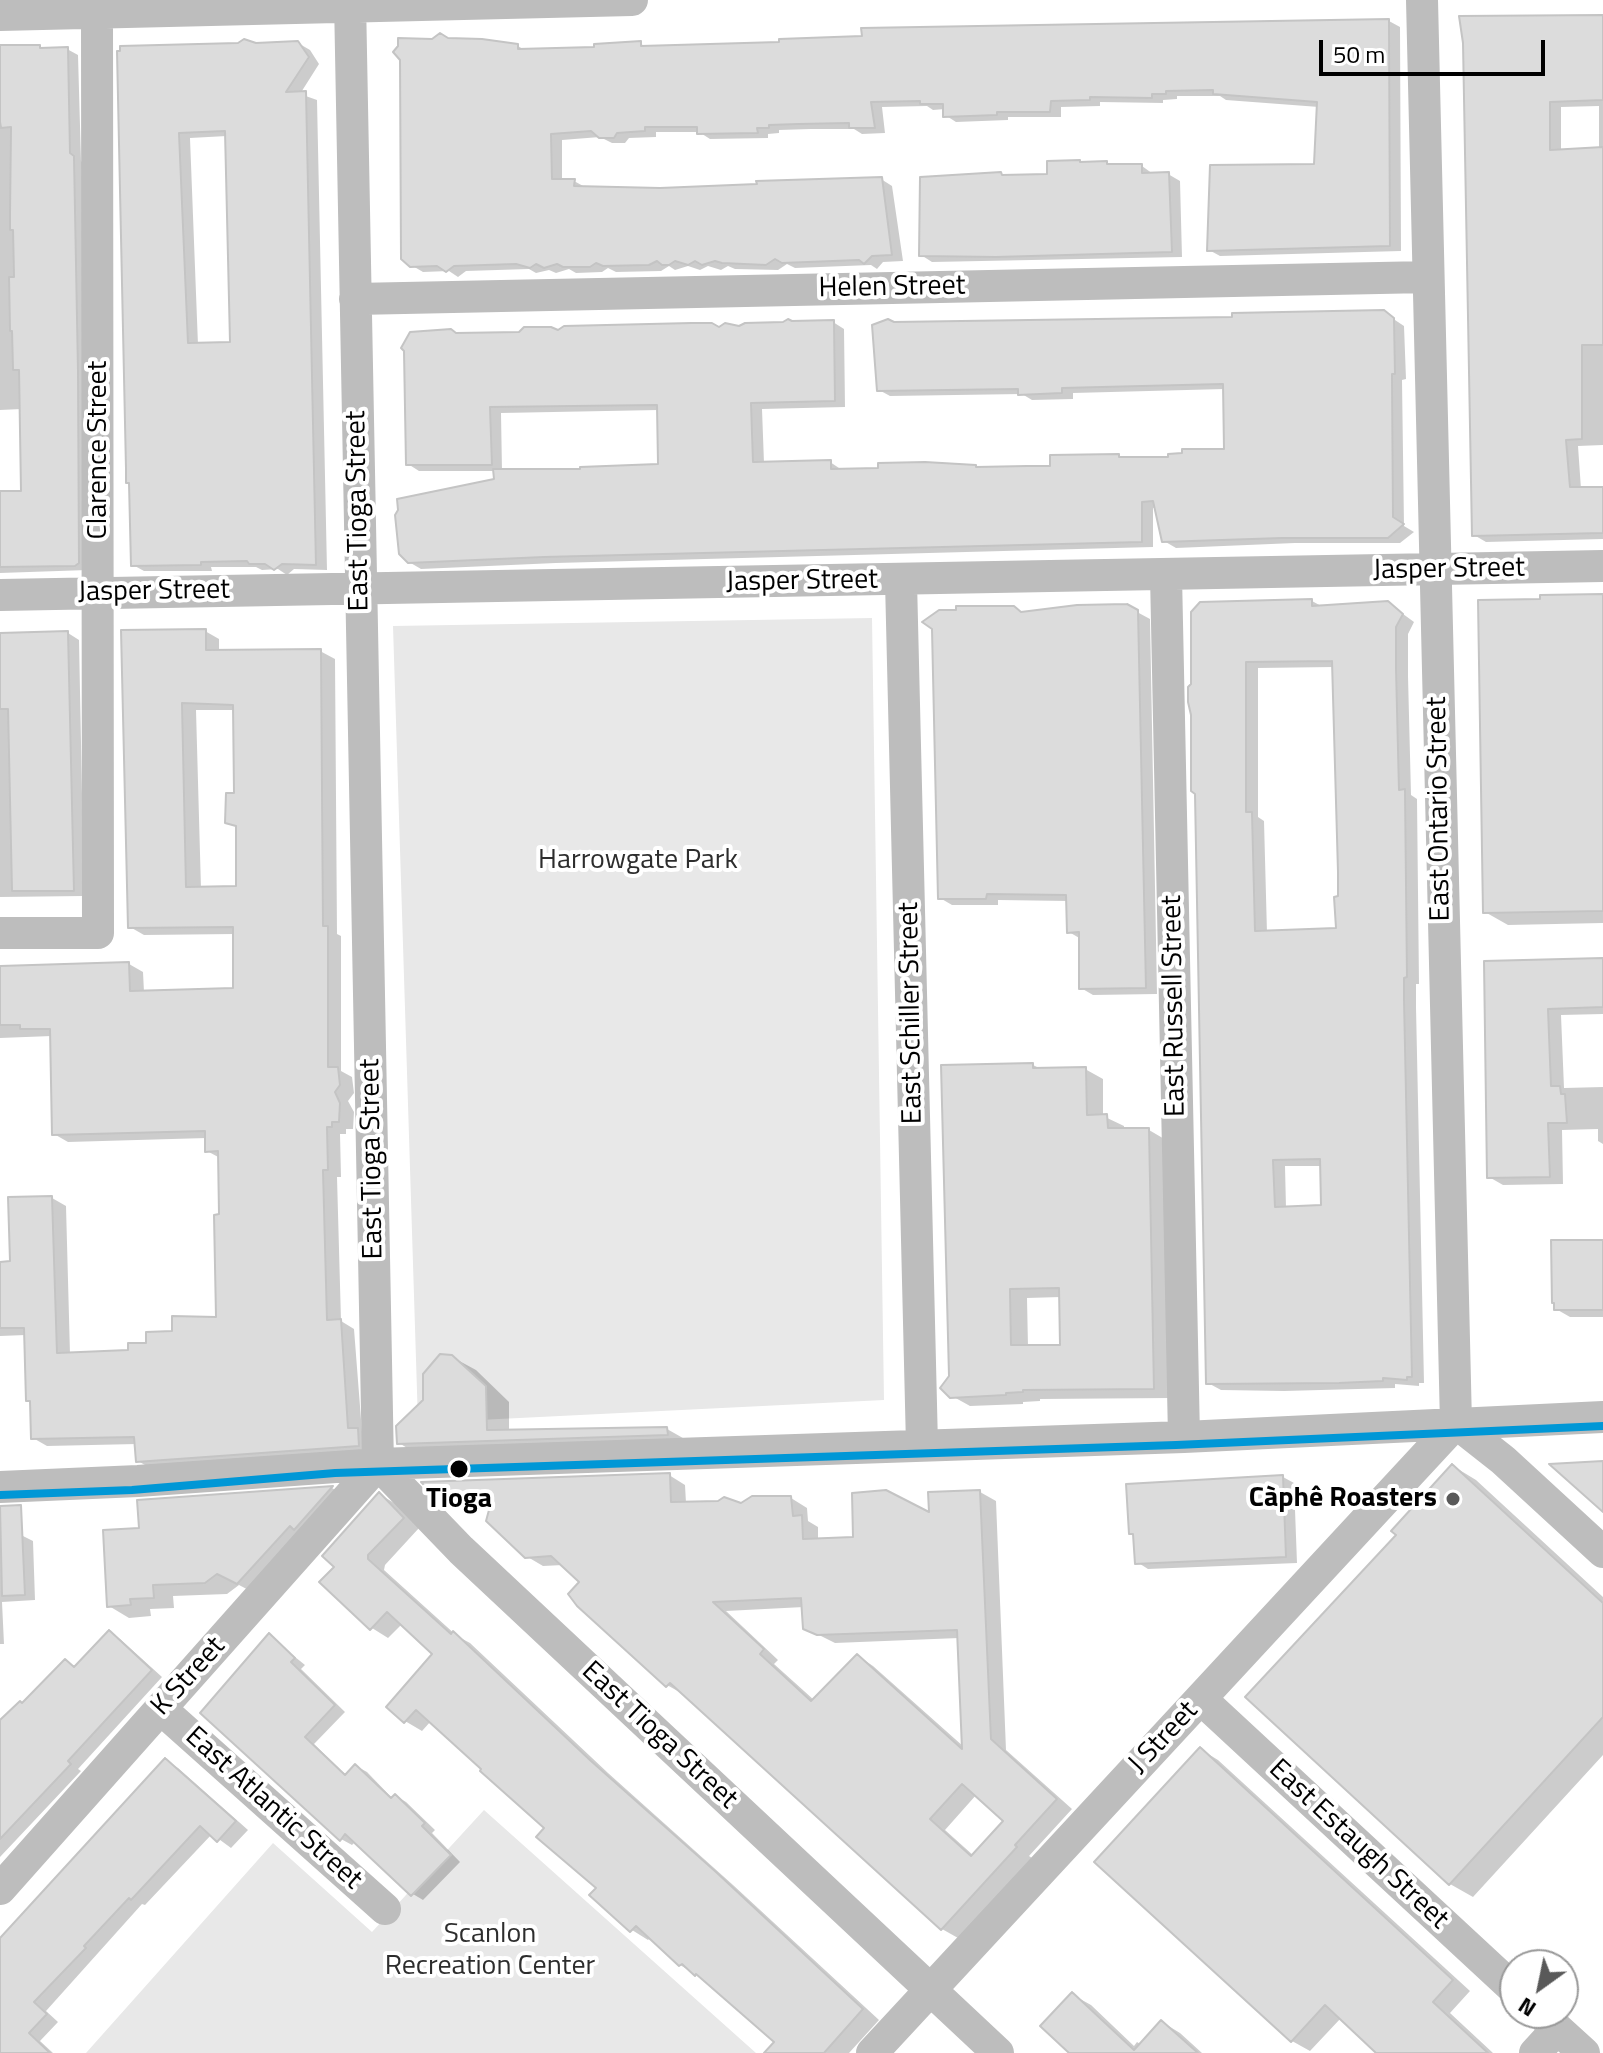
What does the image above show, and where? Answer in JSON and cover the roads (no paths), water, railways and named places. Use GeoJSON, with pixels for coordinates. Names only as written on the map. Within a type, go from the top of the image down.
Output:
{"type":"FeatureCollection","features":[{"type":"Feature","properties":{"kind":"street"},"geometry":{"type":"LineString","coordinates":[[0,15],[350,3],[632,0]]}},
{"type":"Feature","properties":{"kind":"street","name":"East Ontario Street"},"geometry":{"type":"LineString","coordinates":[[1422,0],[1456,1423]]}},
{"type":"Feature","properties":{"kind":"street","name":"East Tioga Street"},"geometry":{"type":"LineString","coordinates":[[350,3],[378,1464],[461,1550],[998,2053]]}},
{"type":"Feature","properties":{"kind":"street","name":"Clarence Street"},"geometry":{"type":"LineString","coordinates":[[0,933],[98,933],[97,14]]}},
{"type":"Feature","properties":{"kind":"street","name":"Helen Street"},"geometry":{"type":"LineString","coordinates":[[355,299],[1428,277]]}},
{"type":"Feature","properties":{"kind":"street","name":"Jasper Street"},"geometry":{"type":"LineString","coordinates":[[0,595],[1603,566]]}},
{"type":"Feature","properties":{"kind":"street","name":"East Russell Street"},"geometry":{"type":"LineString","coordinates":[[1166,575],[1184,1437]]}},
{"type":"Feature","properties":{"kind":"street","name":"East Schiller Street"},"geometry":{"type":"LineString","coordinates":[[901,581],[922,1445]]}},
{"type":"Feature","properties":{"kind":"street"},"geometry":{"type":"LineString","coordinates":[[0,1487],[378,1464],[1184,1437],[1603,1417]]}},
{"type":"Feature","properties":{"kind":"street"},"geometry":{"type":"LineString","coordinates":[[1456,1423],[1503,1460],[1603,1552]]}},
{"type":"Feature","properties":{"kind":"street","name":"J Street"},"geometry":{"type":"LineString","coordinates":[[872,2053],[1456,1423]]}},
{"type":"Feature","properties":{"kind":"street","name":"K Street"},"geometry":{"type":"LineString","coordinates":[[0,1889],[378,1464]]}},
{"type":"Feature","properties":{"kind":"street","name":"East Estaugh Street"},"geometry":{"type":"LineString","coordinates":[[1201,1699],[1499,1975]]}},
{"type":"Feature","properties":{"kind":"street","name":"East Atlantic Street"},"geometry":{"type":"LineString","coordinates":[[161,1709],[385,1909]]}},
{"type":"Feature","properties":{"kind":"street"},"geometry":{"type":"LineString","coordinates":[[1535,2053],[1545,2029]]}},
{"type":"Feature","properties":{"kind":"street"},"geometry":{"type":"LineString","coordinates":[[1557,2029],[1584,2053]]}},
{"type":"Feature","properties":{"kind":"place","name":"Tioga"},"geometry":{"type":"Point","coordinates":[459,1469]}},
{"type":"Feature","properties":{"kind":"place","name":"Càphê Roasters"},"geometry":{"type":"Point","coordinates":[1453,1499]}},
{"type":"Feature","properties":{"kind":"park label","name":"Harrowgate Park"},"geometry":{"type":"Point","coordinates":[638,861]}},
{"type":"Feature","properties":{"kind":"park label","name":"Scanlon Recreation Center"},"geometry":{"type":"Point","coordinates":[490,1951]}}]}
